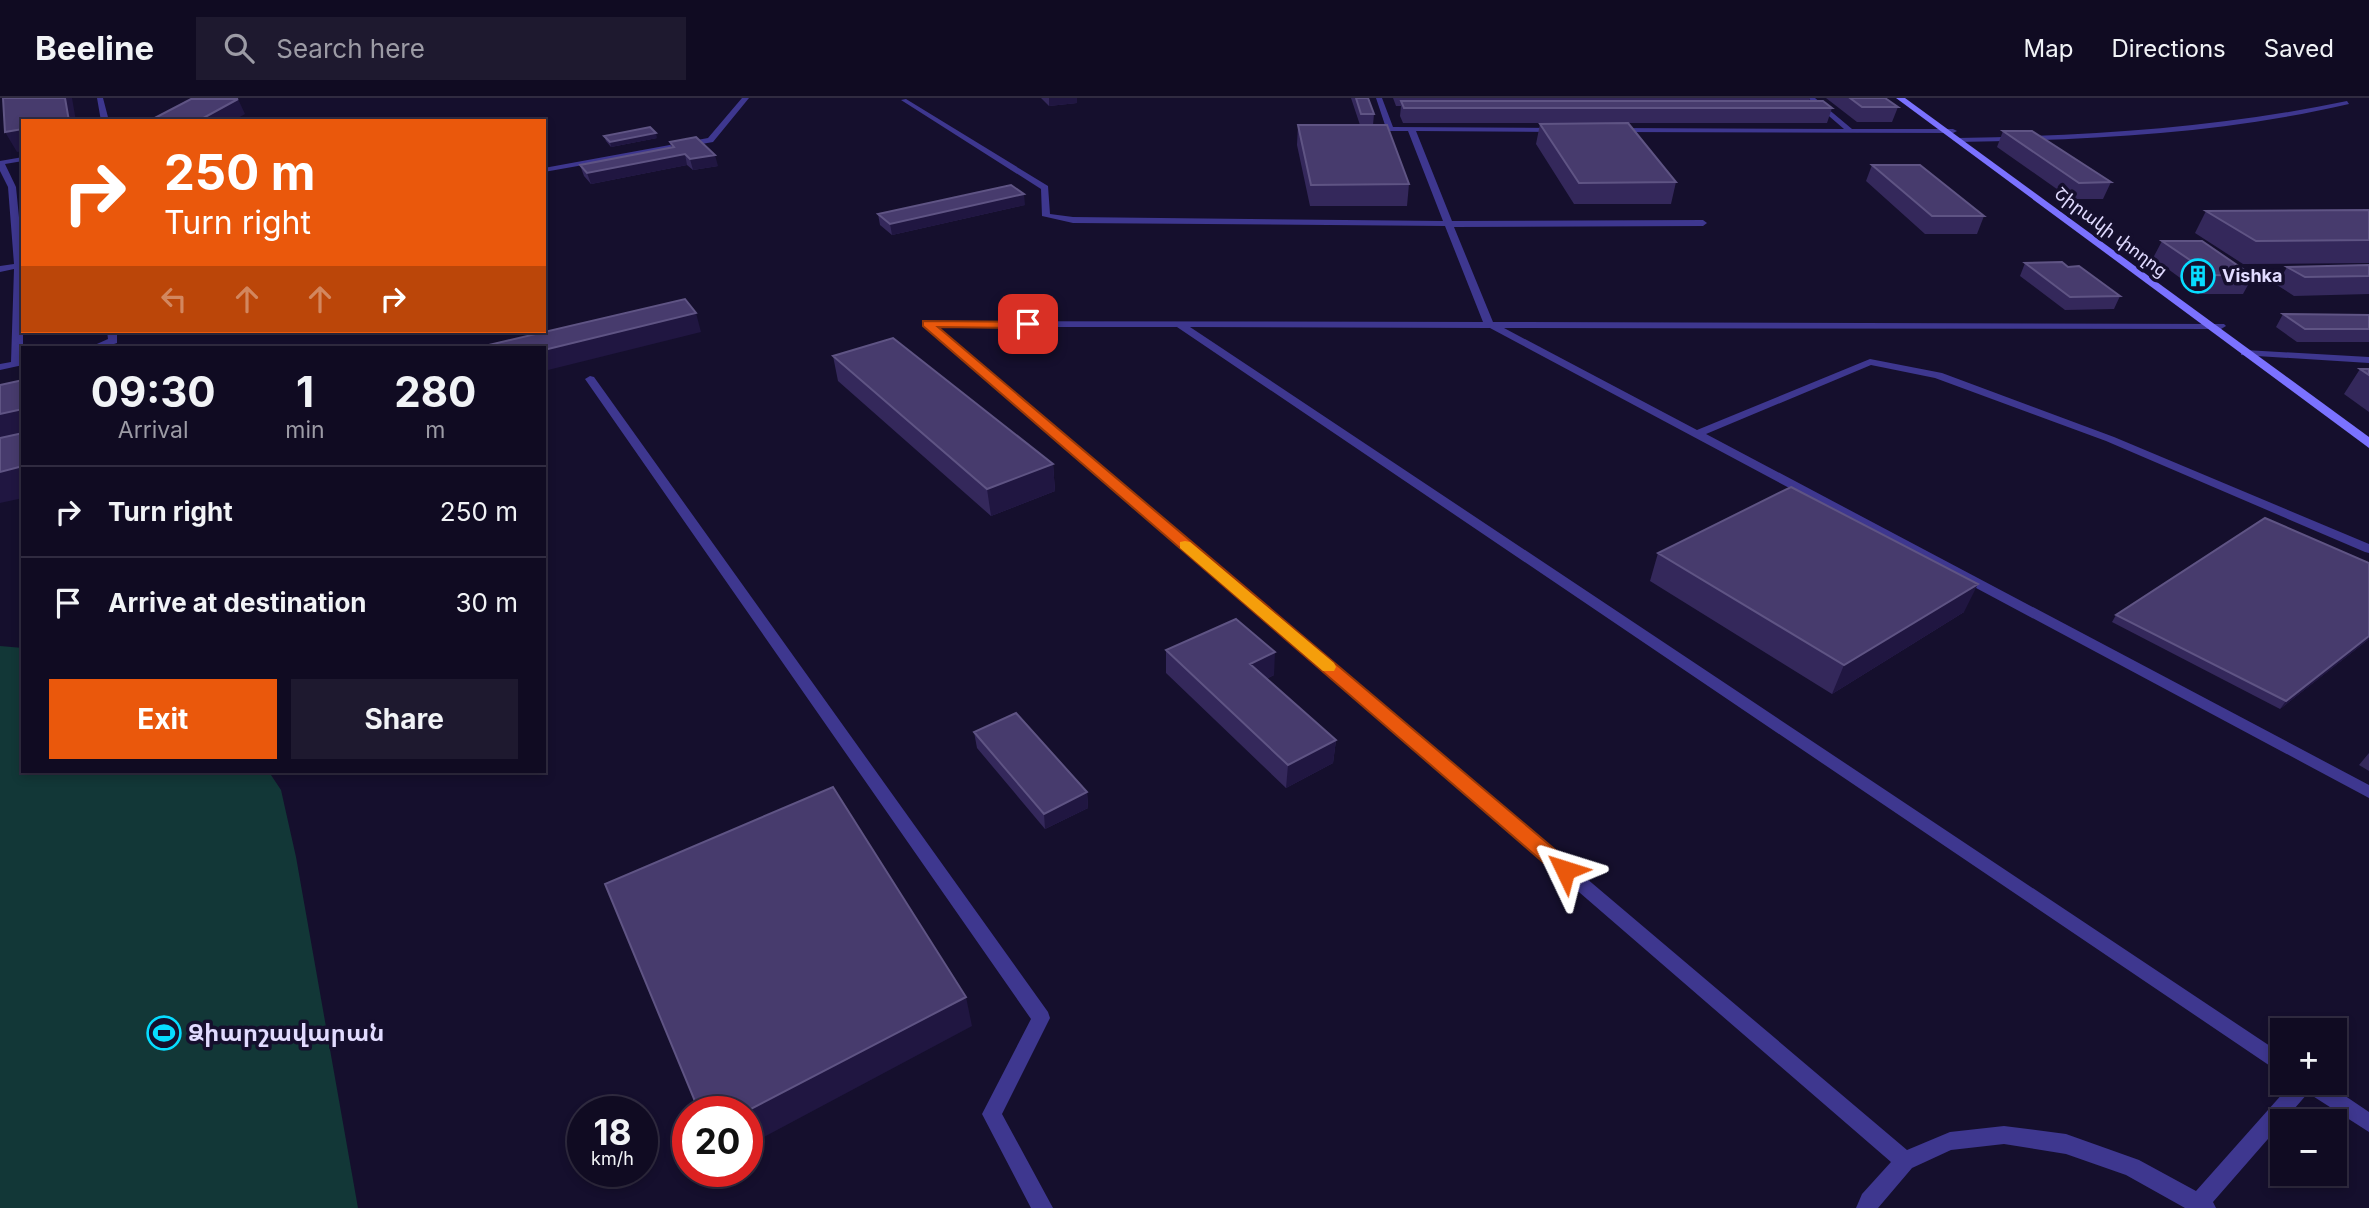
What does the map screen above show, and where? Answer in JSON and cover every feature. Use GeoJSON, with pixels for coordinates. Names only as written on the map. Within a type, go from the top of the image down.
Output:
{"type":"FeatureCollection","features":[{"type":"Feature","properties":{"kind":"main road","name":"Շիրակի փողոց"},"geometry":{"type":"LineString","coordinates":[[1900,98],[2369,434]]}},
{"type":"Feature","properties":{"kind":"main road","name":"Շիրակի փողոց"},"geometry":{"type":"LineString","coordinates":[[1908,98],[2207,326],[2369,444]]}},
{"type":"Feature","properties":{"kind":"lane"},"geometry":{"type":"LineString","coordinates":[[100,98],[105,119]]}},
{"type":"Feature","properties":{"kind":"lane"},"geometry":{"type":"LineString","coordinates":[[546,170],[710,140],[746,98]]}},
{"type":"Feature","properties":{"kind":"lane"},"geometry":{"type":"LineString","coordinates":[[1379,98],[1390,129],[1562,130]]}},
{"type":"Feature","properties":{"kind":"lane"},"geometry":{"type":"LineString","coordinates":[[1811,98],[1851,131]]}},
{"type":"Feature","properties":{"kind":"lane"},"geometry":{"type":"LineString","coordinates":[[904,100],[1045,188],[1046,216],[1073,219],[1448,224],[1703,223]]}},
{"type":"Feature","properties":{"kind":"lane"},"geometry":{"type":"LineString","coordinates":[[1604,130],[1851,131],[2018,140],[2213,128],[2285,118],[2347,103]]}},
{"type":"Feature","properties":{"kind":"lane"},"geometry":{"type":"LineString","coordinates":[[1812,110],[1826,110]]}},
{"type":"Feature","properties":{"kind":"lane"},"geometry":{"type":"LineString","coordinates":[[1384,112],[1398,112]]}},
{"type":"Feature","properties":{"kind":"lane"},"geometry":{"type":"LineString","coordinates":[[1411,129],[1488,323],[2369,792]]}},
{"type":"Feature","properties":{"kind":"lane"},"geometry":{"type":"LineString","coordinates":[[0,367],[19,363],[21,265],[12,187],[0,163],[21,159]]}},
{"type":"Feature","properties":{"kind":"lane"},"geometry":{"type":"LineString","coordinates":[[0,189],[12,187]]}},
{"type":"Feature","properties":{"kind":"lane"},"geometry":{"type":"LineString","coordinates":[[0,269],[21,265]]}},
{"type":"Feature","properties":{"kind":"lane"},"geometry":{"type":"LineString","coordinates":[[1905,1161],[927,324],[2221,326]]}},
{"type":"Feature","properties":{"kind":"lane"},"geometry":{"type":"LineString","coordinates":[[1180,326],[2270,1057]]}},
{"type":"Feature","properties":{"kind":"lane"},"geometry":{"type":"LineString","coordinates":[[99,346],[113,341],[112,333]]}},
{"type":"Feature","properties":{"kind":"lane"},"geometry":{"type":"LineString","coordinates":[[2245,354],[2369,360]]}},
{"type":"Feature","properties":{"kind":"lane"},"geometry":{"type":"LineString","coordinates":[[1697,434],[1870,362],[1938,375],[2110,439],[2369,549]]}},
{"type":"Feature","properties":{"kind":"lane"},"geometry":{"type":"LineString","coordinates":[[590,379],[1041,1018],[992,1114],[1042,1208]]}},
{"type":"Feature","properties":{"kind":"lane"},"geometry":{"type":"LineString","coordinates":[[1867,1208],[1869,1200],[1905,1161],[1950,1141],[2004,1135],[2066,1144],[2132,1167],[2202,1206],[2297,1095]]}},
{"type":"Feature","properties":{"kind":"lane"},"geometry":{"type":"LineString","coordinates":[[2325,1095],[2369,1124]]}},
{"type":"Feature","properties":{"kind":"green space","name":"Ձիարշավարան"},"geometry":{"type":"Polygon","coordinates":[[[0,646],[21,648],[21,773],[270,773],[281,790],[296,857],[358,1208],[0,1208],[0,646]]]}},
{"type":"Feature","properties":{"kind":"building"},"geometry":{"type":"Polygon","coordinates":[[[3,98],[65,98],[69,119],[21,119],[21,129],[5,132],[3,98]]]}},
{"type":"Feature","properties":{"kind":"building"},"geometry":{"type":"Polygon","coordinates":[[[1356,98],[1368,98],[1374,114],[1361,114],[1356,98]]]}},
{"type":"Feature","properties":{"kind":"building"},"geometry":{"type":"Polygon","coordinates":[[[1850,98],[1885,98],[1898,107],[1862,107],[1850,98]]]}},
{"type":"Feature","properties":{"kind":"building"},"geometry":{"type":"Polygon","coordinates":[[[191,99],[238,99],[202,119],[153,119],[191,99]]]}},
{"type":"Feature","properties":{"kind":"building"},"geometry":{"type":"Polygon","coordinates":[[[1401,101],[1823,101],[1832,108],[1404,108],[1401,101]]]}},
{"type":"Feature","properties":{"kind":"building"},"geometry":{"type":"Polygon","coordinates":[[[1628,123],[1676,182],[1579,183],[1540,124],[1628,123]]]}},
{"type":"Feature","properties":{"kind":"building"},"geometry":{"type":"Polygon","coordinates":[[[1298,125],[1387,125],[1409,184],[1311,185],[1298,125]]]}},
{"type":"Feature","properties":{"kind":"building"},"geometry":{"type":"Polygon","coordinates":[[[650,127],[656,133],[610,142],[604,136],[650,127]]]}},
{"type":"Feature","properties":{"kind":"building"},"geometry":{"type":"Polygon","coordinates":[[[2003,131],[2032,131],[2111,182],[2079,183],[2003,131]]]}},
{"type":"Feature","properties":{"kind":"building"},"geometry":{"type":"Polygon","coordinates":[[[696,137],[715,155],[690,159],[685,154],[587,173],[580,165],[674,147],[670,142],[696,137]]]}},
{"type":"Feature","properties":{"kind":"building"},"geometry":{"type":"Polygon","coordinates":[[[1872,165],[1920,165],[1984,216],[1932,216],[1872,165]]]}},
{"type":"Feature","properties":{"kind":"building"},"geometry":{"type":"Polygon","coordinates":[[[1011,185],[1024,194],[890,224],[878,214],[1011,185]]]}},
{"type":"Feature","properties":{"kind":"building"},"geometry":{"type":"Polygon","coordinates":[[[2369,210],[2369,240],[2256,241],[2206,211],[2369,210]]]}},
{"type":"Feature","properties":{"kind":"building"},"geometry":{"type":"Polygon","coordinates":[[[2162,241],[2202,241],[2253,276],[2212,275],[2162,241]]]}},
{"type":"Feature","properties":{"kind":"building"},"geometry":{"type":"Polygon","coordinates":[[[2062,262],[2068,267],[2079,266],[2120,296],[2070,297],[2025,263],[2062,262]]]}},
{"type":"Feature","properties":{"kind":"building"},"geometry":{"type":"Polygon","coordinates":[[[2369,265],[2369,276],[2305,277],[2287,267],[2369,265]]]}},
{"type":"Feature","properties":{"kind":"building"},"geometry":{"type":"Polygon","coordinates":[[[685,299],[696,313],[546,350],[546,346],[485,346],[685,299]]]}},
{"type":"Feature","properties":{"kind":"building"},"geometry":{"type":"Polygon","coordinates":[[[2283,314],[2369,315],[2369,329],[2305,329],[2283,314]]]}},
{"type":"Feature","properties":{"kind":"building"},"geometry":{"type":"Polygon","coordinates":[[[893,338],[1053,464],[987,489],[833,356],[893,338]]]}},
{"type":"Feature","properties":{"kind":"building"},"geometry":{"type":"Polygon","coordinates":[[[21,380],[21,409],[0,414],[0,385],[21,380]]]}},
{"type":"Feature","properties":{"kind":"building"},"geometry":{"type":"Polygon","coordinates":[[[21,433],[21,467],[0,472],[0,438],[21,433]]]}},
{"type":"Feature","properties":{"kind":"building"},"geometry":{"type":"Polygon","coordinates":[[[1791,487],[1978,584],[1844,665],[1658,553],[1791,487]]]}},
{"type":"Feature","properties":{"kind":"building"},"geometry":{"type":"Polygon","coordinates":[[[2265,518],[2369,563],[2369,636],[2286,701],[2116,615],[2265,518]]]}},
{"type":"Feature","properties":{"kind":"building"},"geometry":{"type":"Polygon","coordinates":[[[1236,619],[1275,652],[1250,664],[1336,740],[1288,765],[1166,650],[1236,619]]]}},
{"type":"Feature","properties":{"kind":"building"},"geometry":{"type":"Polygon","coordinates":[[[1016,713],[1087,792],[1044,814],[974,732],[1016,713]]]}},
{"type":"Feature","properties":{"kind":"building"},"geometry":{"type":"Polygon","coordinates":[[[833,787],[966,997],[763,1103],[763,1096],[693,1096],[605,884],[833,787]]]}},
{"type":"Feature","properties":{"kind":"slow traffic"},"geometry":{"type":"LineString","coordinates":[[1185,545],[1328,667]]}},
{"type":"Feature","properties":{"kind":"place","name":"Vishka"},"geometry":{"type":"Point","coordinates":[2198,276]}},
{"type":"Feature","properties":{"kind":"place","name":"Ձիարշավարան"},"geometry":{"type":"Point","coordinates":[164,1033]}},
{"type":"Feature","properties":{"kind":"route"},"geometry":{"type":"LineString","coordinates":[[1028,324],[927,324],[1565,870]]}}]}
